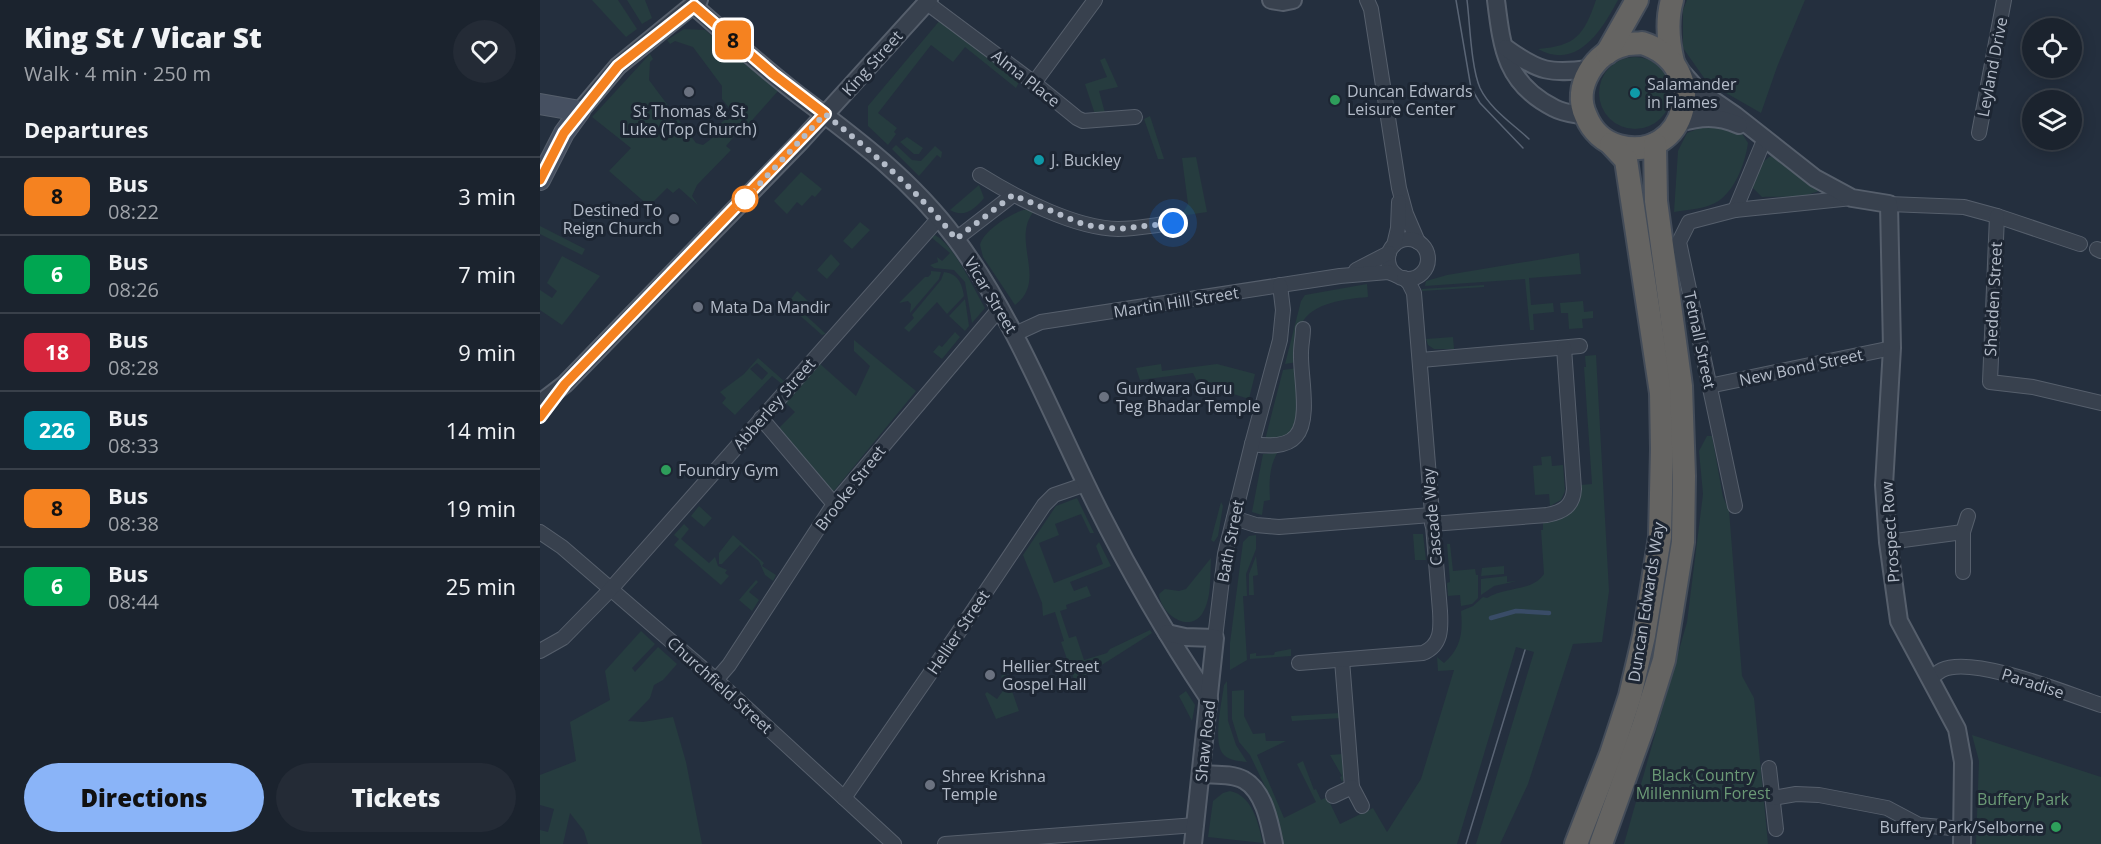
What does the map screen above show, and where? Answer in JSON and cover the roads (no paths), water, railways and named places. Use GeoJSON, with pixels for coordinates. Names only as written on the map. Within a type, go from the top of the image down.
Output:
{"type":"FeatureCollection","features":[{"type":"Feature","properties":{"kind":"highway"},"geometry":{"type":"LineString","coordinates":[[1637,0],[1607,53],[1590,69],[1582,90],[1581,100],[1585,116],[1599,136],[1611,144],[1630,149],[1655,144],[1667,136],[1678,123],[1684,105],[1677,66],[1669,43],[1668,26],[1672,0]]}},
{"type":"Feature","properties":{"kind":"highway"},"geometry":{"type":"LineString","coordinates":[[1607,53],[1624,45],[1642,43],[1658,48],[1677,66]]}},
{"type":"Feature","properties":{"kind":"highway","name":"Duncan Edwards Way"},"geometry":{"type":"LineString","coordinates":[[1576,844],[1611,754],[1630,696],[1644,636],[1660,537],[1661,393],[1626,160],[1611,144]]}},
{"type":"Feature","properties":{"kind":"highway","name":"Duncan Edwards Way"},"geometry":{"type":"LineString","coordinates":[[1601,844],[1643,727],[1664,660],[1683,542],[1684,476],[1680,386],[1656,201],[1655,144]]}},
{"type":"Feature","properties":{"kind":"main road"},"geometry":{"type":"LineString","coordinates":[[540,104],[580,111],[564,133],[540,180]]}},
{"type":"Feature","properties":{"kind":"street"},"geometry":{"type":"LineString","coordinates":[[1034,83],[1095,0]]}},
{"type":"Feature","properties":{"kind":"street"},"geometry":{"type":"LineString","coordinates":[[1271,0],[1283,2],[1293,0]]}},
{"type":"Feature","properties":{"kind":"street"},"geometry":{"type":"LineString","coordinates":[[1367,0],[1371,9],[1399,188],[1406,214],[1418,242],[1425,248],[1428,259],[1427,266],[1419,276]]}},
{"type":"Feature","properties":{"kind":"street"},"geometry":{"type":"LineString","coordinates":[[1496,0],[1508,64],[1517,79],[1555,109],[1585,116]]}},
{"type":"Feature","properties":{"kind":"street","name":"Leyland Drive"},"geometry":{"type":"LineString","coordinates":[[1979,134],[2004,0]]}},
{"type":"Feature","properties":{"kind":"street","name":"Alma Place"},"geometry":{"type":"LineString","coordinates":[[928,1],[1077,118],[1083,120],[1135,117]]}},
{"type":"Feature","properties":{"kind":"street","name":"King Street"},"geometry":{"type":"LineString","coordinates":[[540,417],[565,384],[825,114],[928,1]]}},
{"type":"Feature","properties":{"kind":"street"},"geometry":{"type":"LineString","coordinates":[[580,111],[618,66],[697,3]]}},
{"type":"Feature","properties":{"kind":"street","name":"Vicar Street"},"geometry":{"type":"LineString","coordinates":[[697,3],[778,79],[878,156],[909,186],[956,239],[1015,334],[1086,484],[1139,588],[1209,699]]}},
{"type":"Feature","properties":{"kind":"street"},"geometry":{"type":"LineString","coordinates":[[1506,48],[1533,67],[1562,72],[1590,69]]}},
{"type":"Feature","properties":{"kind":"street"},"geometry":{"type":"LineString","coordinates":[[1677,66],[1697,89],[1815,178],[1852,198],[1889,204],[1964,207],[2080,244]]}},
{"type":"Feature","properties":{"kind":"street"},"geometry":{"type":"LineString","coordinates":[[1678,123],[1703,117],[1726,119],[1759,134]]}},
{"type":"Feature","properties":{"kind":"street"},"geometry":{"type":"LineString","coordinates":[[1735,210],[1759,134]]}},
{"type":"Feature","properties":{"kind":"street"},"geometry":{"type":"LineString","coordinates":[[980,176],[1013,195],[1085,225],[1118,229],[1173,223]]}},
{"type":"Feature","properties":{"kind":"street"},"geometry":{"type":"LineString","coordinates":[[1399,188],[1398,228],[1389,264],[1400,277]]}},
{"type":"Feature","properties":{"kind":"street"},"geometry":{"type":"LineString","coordinates":[[956,239],[1013,195]]}},
{"type":"Feature","properties":{"kind":"street","name":"Tetnall Street"},"geometry":{"type":"LineString","coordinates":[[1735,506],[1679,242],[1689,222],[1735,210],[1852,198]]}},
{"type":"Feature","properties":{"kind":"street","name":"Prospect Row"},"geometry":{"type":"LineString","coordinates":[[1889,204],[1892,348],[1884,485],[1888,542],[1899,621],[1911,648],[1957,729],[1964,762],[1963,836]]}},
{"type":"Feature","properties":{"kind":"street","name":"Shedden Street"},"geometry":{"type":"LineString","coordinates":[[1997,216],[1990,381],[2033,387],[2101,403]]}},
{"type":"Feature","properties":{"kind":"street","name":"Abberley Street"},"geometry":{"type":"LineString","coordinates":[[540,651],[563,638],[610,590],[939,218]]}},
{"type":"Feature","properties":{"kind":"street","name":"Martin Hill Street"},"geometry":{"type":"LineString","coordinates":[[1340,276],[1373,262],[1403,240],[1410,239],[1418,242]]}},
{"type":"Feature","properties":{"kind":"street","name":"Martin Hill Street"},"geometry":{"type":"LineString","coordinates":[[1015,334],[1041,322],[1340,276],[1388,272],[1409,279],[1419,276]]}},
{"type":"Feature","properties":{"kind":"street","name":"Cascade Way"},"geometry":{"type":"LineString","coordinates":[[1414,293],[1419,276]]}},
{"type":"Feature","properties":{"kind":"street","name":"Cascade Way"},"geometry":{"type":"LineString","coordinates":[[1299,663],[1423,653],[1429,650],[1439,638],[1440,610],[1414,293],[1409,283],[1400,277]]}},
{"type":"Feature","properties":{"kind":"street","name":"Bath Street"},"geometry":{"type":"LineString","coordinates":[[1215,638],[1225,554],[1280,339],[1283,310],[1280,285]]}},
{"type":"Feature","properties":{"kind":"street","name":"Brooke Street"},"geometry":{"type":"LineString","coordinates":[[716,680],[729,665],[834,504],[1000,308]]}},
{"type":"Feature","properties":{"kind":"street"},"geometry":{"type":"LineString","coordinates":[[1252,444],[1264,446],[1289,441],[1297,436],[1302,426],[1304,413],[1301,354],[1303,329]]}},
{"type":"Feature","properties":{"kind":"street"},"geometry":{"type":"LineString","coordinates":[[1421,360],[1580,346]]}},
{"type":"Feature","properties":{"kind":"street"},"geometry":{"type":"LineString","coordinates":[[1234,518],[1256,525],[1279,527],[1559,513],[1567,508],[1573,499],[1574,489],[1564,348]]}},
{"type":"Feature","properties":{"kind":"street","name":"New Bond Street"},"geometry":{"type":"LineString","coordinates":[[1709,386],[1892,348]]}},
{"type":"Feature","properties":{"kind":"street","name":"King Street"},"geometry":{"type":"LineString","coordinates":[[540,403],[565,384]]}},
{"type":"Feature","properties":{"kind":"street"},"geometry":{"type":"LineString","coordinates":[[761,418],[834,504]]}},
{"type":"Feature","properties":{"kind":"street","name":"Hellier Street"},"geometry":{"type":"LineString","coordinates":[[844,798],[1044,505],[1054,495],[1086,484]]}},
{"type":"Feature","properties":{"kind":"street"},"geometry":{"type":"LineString","coordinates":[[1963,572],[1962,532],[1968,516]]}},
{"type":"Feature","properties":{"kind":"street","name":"Churchfield Street"},"geometry":{"type":"LineString","coordinates":[[540,531],[562,547],[716,680],[894,844]]}},
{"type":"Feature","properties":{"kind":"street"},"geometry":{"type":"LineString","coordinates":[[1888,542],[1962,532]]}},
{"type":"Feature","properties":{"kind":"street"},"geometry":{"type":"LineString","coordinates":[[1167,633],[1185,637],[1215,638]]}},
{"type":"Feature","properties":{"kind":"street","name":"Shaw Road"},"geometry":{"type":"LineString","coordinates":[[1194,844],[1215,638]]}},
{"type":"Feature","properties":{"kind":"street"},"geometry":{"type":"LineString","coordinates":[[1342,660],[1352,788],[1362,806]]}},
{"type":"Feature","properties":{"kind":"street","name":"Paradise"},"geometry":{"type":"LineString","coordinates":[[1930,678],[1943,669],[1998,671],[2101,705]]}},
{"type":"Feature","properties":{"kind":"street"},"geometry":{"type":"LineString","coordinates":[[1769,768],[1776,829]]}},
{"type":"Feature","properties":{"kind":"street"},"geometry":{"type":"LineString","coordinates":[[1201,774],[1224,775],[1245,780],[1266,808],[1274,844]]}},
{"type":"Feature","properties":{"kind":"street"},"geometry":{"type":"LineString","coordinates":[[1333,796],[1352,788]]}},
{"type":"Feature","properties":{"kind":"street"},"geometry":{"type":"LineString","coordinates":[[1773,798],[1796,794],[1819,795],[1887,808],[1919,825],[1963,836]]}},
{"type":"Feature","properties":{"kind":"street"},"geometry":{"type":"LineString","coordinates":[[945,844],[1196,825]]}},
{"type":"Feature","properties":{"kind":"waterway"},"geometry":{"type":"LineString","coordinates":[[1491,618],[1516,611],[1549,613]]}},
{"type":"Feature","properties":{"kind":"tram line"},"geometry":{"type":"LineString","coordinates":[[1456,0],[1471,88],[1480,103],[1523,148]]}},
{"type":"Feature","properties":{"kind":"tram line"},"geometry":{"type":"LineString","coordinates":[[1467,0],[1473,57],[1480,88],[1496,109],[1529,139]]}},
{"type":"Feature","properties":{"kind":"tram line"},"geometry":{"type":"LineString","coordinates":[[1466,844],[1525,650]]}},
{"type":"Feature","properties":{"kind":"place","name":"St Thomas & St Luke (Top Church)"},"geometry":{"type":"Point","coordinates":[689,92]}},
{"type":"Feature","properties":{"kind":"place","name":"Salamander in Flames"},"geometry":{"type":"Point","coordinates":[1635,93]}},
{"type":"Feature","properties":{"kind":"place","name":"Duncan Edwards Leisure Center"},"geometry":{"type":"Point","coordinates":[1335,100]}},
{"type":"Feature","properties":{"kind":"place","name":"J. Buckley"},"geometry":{"type":"Point","coordinates":[1039,160]}},
{"type":"Feature","properties":{"kind":"place","name":"Destined To Reign Church"},"geometry":{"type":"Point","coordinates":[674,219]}},
{"type":"Feature","properties":{"kind":"place","name":"Mata Da Mandir"},"geometry":{"type":"Point","coordinates":[698,307]}},
{"type":"Feature","properties":{"kind":"place","name":"Gurdwara Guru Teg Bhadar Temple"},"geometry":{"type":"Point","coordinates":[1104,397]}},
{"type":"Feature","properties":{"kind":"place","name":"Foundry Gym"},"geometry":{"type":"Point","coordinates":[666,470]}},
{"type":"Feature","properties":{"kind":"place","name":"Hellier Street Gospel Hall"},"geometry":{"type":"Point","coordinates":[990,675]}},
{"type":"Feature","properties":{"kind":"place","name":"Shree Krishna Temple"},"geometry":{"type":"Point","coordinates":[930,785]}},
{"type":"Feature","properties":{"kind":"place","name":"Buffery Park/Selborne"},"geometry":{"type":"Point","coordinates":[2056,827]}},
{"type":"Feature","properties":{"kind":"park label","name":"Black Country Millennium Forest"},"geometry":{"type":"Point","coordinates":[1703,784]}},
{"type":"Feature","properties":{"kind":"park label","name":"Buffery Park"},"geometry":{"type":"Point","coordinates":[2023,799]}}]}
